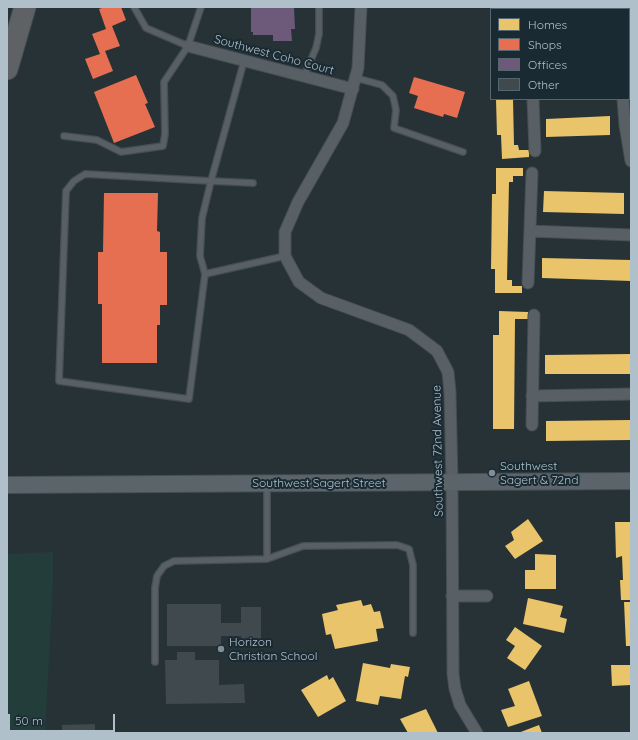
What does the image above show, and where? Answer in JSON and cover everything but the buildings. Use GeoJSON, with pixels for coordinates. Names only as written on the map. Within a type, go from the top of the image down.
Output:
{"type":"FeatureCollection","features":[{"type":"Feature","properties":{"kind":"highway"},"geometry":{"type":"LineString","coordinates":[[7,69],[25,7]]}},
{"type":"Feature","properties":{"kind":"main road","name":"Southwest Sagert Street"},"geometry":{"type":"LineString","coordinates":[[7,485],[631,480]]}},
{"type":"Feature","properties":{"kind":"street","name":"Southwest 72nd Avenue"},"geometry":{"type":"LineString","coordinates":[[361,7],[358,68],[343,123],[298,202],[285,232],[285,256],[299,282],[322,298],[409,330],[437,351],[448,372],[450,392],[452,482],[453,674],[455,689],[460,705],[477,733]]}},
{"type":"Feature","properties":{"kind":"street","name":"Southwest Coho Court"},"geometry":{"type":"LineString","coordinates":[[188,46],[353,89]]}},
{"type":"Feature","properties":{"kind":"street"},"geometry":{"type":"LineString","coordinates":[[533,100],[535,152]]}},
{"type":"Feature","properties":{"kind":"street"},"geometry":{"type":"LineString","coordinates":[[623,100],[631,161]]}},
{"type":"Feature","properties":{"kind":"street"},"geometry":{"type":"LineString","coordinates":[[528,283],[532,174]]}},
{"type":"Feature","properties":{"kind":"street"},"geometry":{"type":"LineString","coordinates":[[530,231],[631,235]]}},
{"type":"Feature","properties":{"kind":"street"},"geometry":{"type":"LineString","coordinates":[[532,425],[534,315]]}},
{"type":"Feature","properties":{"kind":"street"},"geometry":{"type":"LineString","coordinates":[[532,396],[631,394]]}},
{"type":"Feature","properties":{"kind":"street"},"geometry":{"type":"LineString","coordinates":[[452,596],[487,596]]}},
{"type":"Feature","properties":{"kind":"lane"},"geometry":{"type":"LineString","coordinates":[[134,7],[146,28],[188,46]]}},
{"type":"Feature","properties":{"kind":"lane"},"geometry":{"type":"LineString","coordinates":[[64,136],[97,140],[121,152],[164,146],[164,82],[188,46],[201,7]]}},
{"type":"Feature","properties":{"kind":"lane"},"geometry":{"type":"LineString","coordinates":[[304,76],[316,48],[319,34],[319,7]]}},
{"type":"Feature","properties":{"kind":"lane"},"geometry":{"type":"LineString","coordinates":[[244,61],[211,181],[202,218],[200,256],[205,274],[190,399],[59,381],[66,191],[74,181],[85,174],[211,181],[253,183]]}},
{"type":"Feature","properties":{"kind":"lane"},"geometry":{"type":"LineString","coordinates":[[356,78],[382,85],[393,96],[396,110],[394,128],[463,152]]}},
{"type":"Feature","properties":{"kind":"lane"},"geometry":{"type":"LineString","coordinates":[[205,274],[285,256]]}},
{"type":"Feature","properties":{"kind":"lane"},"geometry":{"type":"LineString","coordinates":[[267,484],[267,559]]}},
{"type":"Feature","properties":{"kind":"lane"},"geometry":{"type":"LineString","coordinates":[[155,662],[155,588],[157,576],[164,566],[174,561],[267,559],[303,546],[397,545],[409,549],[413,566],[413,633]]}},
{"type":"Feature","properties":{"kind":"green space"},"geometry":{"type":"Polygon","coordinates":[[[53,552],[53,584],[45,733],[7,733],[7,554],[53,552]]]}},
{"type":"Feature","properties":{"kind":"place","name":"Southwest Sagert & 72nd"},"geometry":{"type":"Point","coordinates":[492,473]}},
{"type":"Feature","properties":{"kind":"place","name":"Horizon Christian School"},"geometry":{"type":"Point","coordinates":[221,649]}}]}
